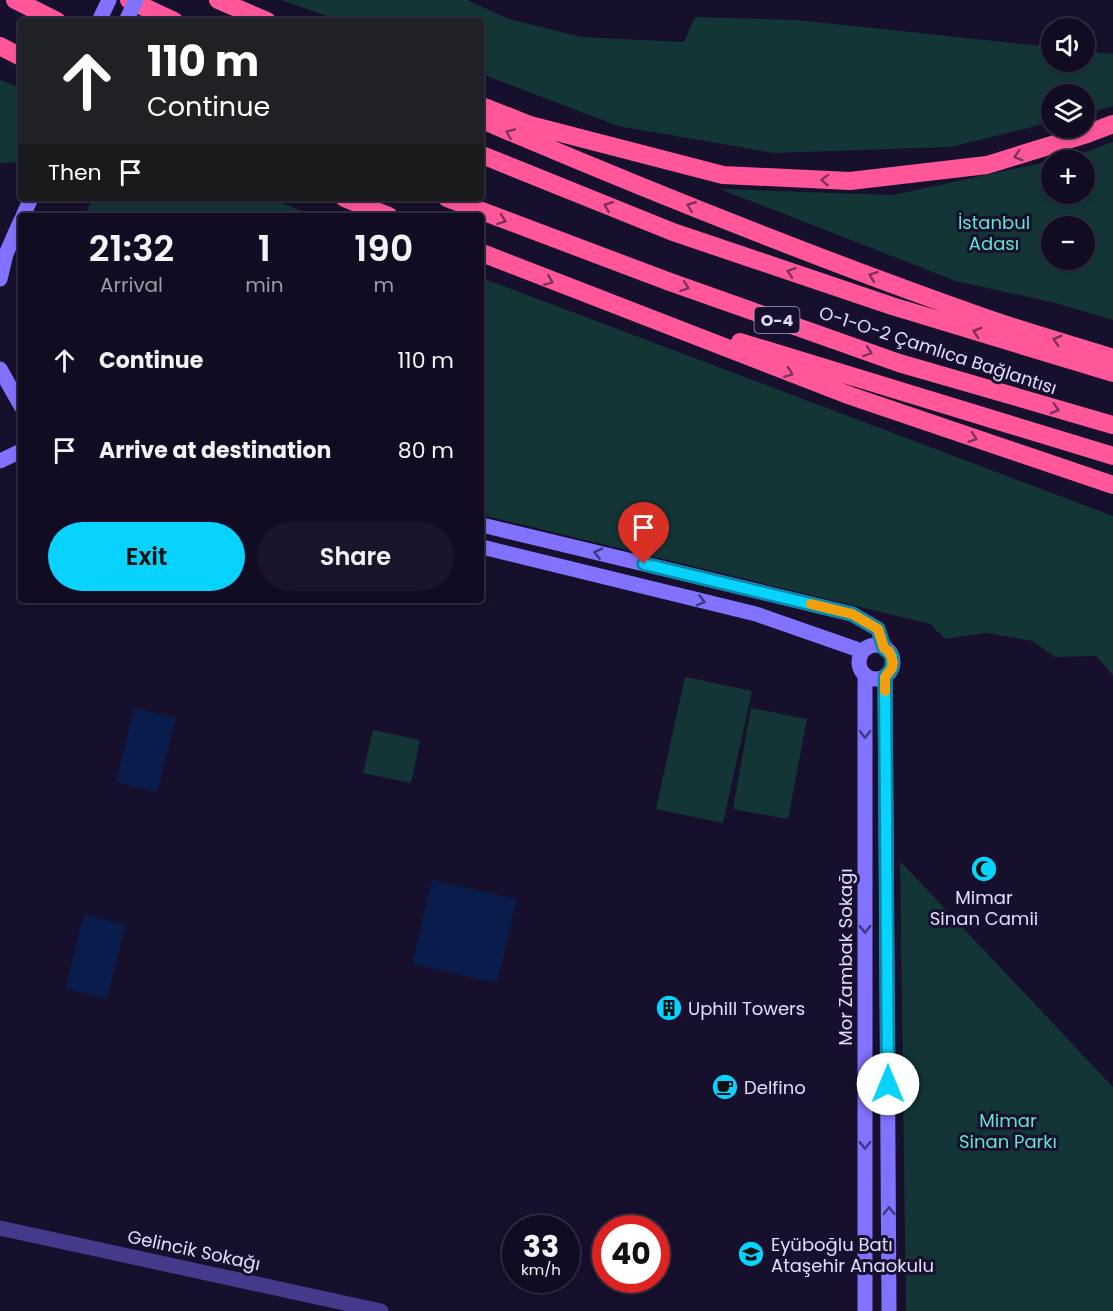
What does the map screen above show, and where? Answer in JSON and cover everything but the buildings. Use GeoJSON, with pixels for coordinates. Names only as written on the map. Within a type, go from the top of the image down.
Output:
{"type":"FeatureCollection","features":[{"type":"Feature","properties":{"kind":"highway"},"geometry":{"type":"LineString","coordinates":[[15,0],[51,18]]}},
{"type":"Feature","properties":{"kind":"highway"},"geometry":{"type":"LineString","coordinates":[[129,0],[168,18]]}},
{"type":"Feature","properties":{"kind":"highway"},"geometry":{"type":"LineString","coordinates":[[213,0],[252,18]]}},
{"type":"Feature","properties":{"kind":"highway"},"geometry":{"type":"LineString","coordinates":[[218,0],[260,18]]}},
{"type":"Feature","properties":{"kind":"highway"},"geometry":{"type":"LineString","coordinates":[[484,107],[530,125],[723,175],[850,181],[987,165],[1113,124]]}},
{"type":"Feature","properties":{"kind":"highway"},"geometry":{"type":"LineString","coordinates":[[484,121],[569,158],[831,261],[984,317],[1113,358]]}},
{"type":"Feature","properties":{"kind":"highway","name":"O-1-O-2 Çamlıca Bağlantısı"},"geometry":{"type":"LineString","coordinates":[[484,156],[673,232],[892,306],[1113,373]]}},
{"type":"Feature","properties":{"kind":"highway"},"geometry":{"type":"LineString","coordinates":[[352,201],[382,213]]}},
{"type":"Feature","properties":{"kind":"highway","name":"O-1-O-2 Çamlıca Bağlantısı"},"geometry":{"type":"LineString","coordinates":[[455,201],[670,282],[899,363],[1113,425]]}},
{"type":"Feature","properties":{"kind":"highway"},"geometry":{"type":"LineString","coordinates":[[484,254],[851,396],[1113,485]]}},
{"type":"Feature","properties":{"kind":"highway"},"geometry":{"type":"LineString","coordinates":[[578,292],[1113,456]]}},
{"type":"Feature","properties":{"kind":"street"},"geometry":{"type":"LineString","coordinates":[[100,18],[109,0]]}},
{"type":"Feature","properties":{"kind":"street"},"geometry":{"type":"LineString","coordinates":[[127,18],[136,0]]}},
{"type":"Feature","properties":{"kind":"street"},"geometry":{"type":"LineString","coordinates":[[0,279],[3,256],[18,226]]}},
{"type":"Feature","properties":{"kind":"street"},"geometry":{"type":"LineString","coordinates":[[0,369],[18,401]]}},
{"type":"Feature","properties":{"kind":"street"},"geometry":{"type":"LineString","coordinates":[[0,461],[18,452]]}},
{"type":"Feature","properties":{"kind":"street"},"geometry":{"type":"LineString","coordinates":[[484,525],[852,614],[878,629],[884,648]]}},
{"type":"Feature","properties":{"kind":"street"},"geometry":{"type":"LineString","coordinates":[[484,547],[756,614],[862,651]]}},
{"type":"Feature","properties":{"kind":"street"},"geometry":{"type":"LineString","coordinates":[[873,645],[884,648],[889,651],[893,662],[892,668],[885,677],[875,680],[865,676],[858,661],[862,651],[873,645]]}},
{"type":"Feature","properties":{"kind":"street","name":"Mor Zambak Sokağı"},"geometry":{"type":"LineString","coordinates":[[865,676],[865,1311]]}},
{"type":"Feature","properties":{"kind":"street"},"geometry":{"type":"LineString","coordinates":[[885,677],[889,1311]]}},
{"type":"Feature","properties":{"kind":"street","name":"Gelincik Sokağı"},"geometry":{"type":"LineString","coordinates":[[0,1228],[381,1311]]}},
{"type":"Feature","properties":{"kind":"green space"},"geometry":{"type":"Polygon","coordinates":[[[281,0],[467,0],[509,19],[581,37],[684,42],[695,17],[797,20],[1041,46],[1041,72],[1095,72],[1095,52],[1113,54],[1113,106],[1095,111],[1095,84],[1041,84],[1041,124],[950,147],[774,153],[618,126],[484,75],[484,18],[332,18],[281,0]]]}},
{"type":"Feature","properties":{"kind":"green space"},"geometry":{"type":"Polygon","coordinates":[[[0,80],[18,87],[18,162],[0,163],[0,80]]]}},
{"type":"Feature","properties":{"kind":"green space","name":"İstanbul Adası"},"geometry":{"type":"Polygon","coordinates":[[[1113,142],[1113,320],[1055,303],[956,281],[720,189],[893,195],[1041,163],[1041,204],[1095,204],[1095,150],[1091,150],[1113,142]]]}},
{"type":"Feature","properties":{"kind":"green space"},"geometry":{"type":"Polygon","coordinates":[[[92,201],[276,201],[308,213],[86,213],[92,201]]]}},
{"type":"Feature","properties":{"kind":"green space"},"geometry":{"type":"Polygon","coordinates":[[[484,279],[1113,516],[1113,675],[1096,656],[1055,657],[1032,641],[987,633],[945,639],[930,624],[484,515],[484,279]]]}},
{"type":"Feature","properties":{"kind":"green space"},"geometry":{"type":"Polygon","coordinates":[[[685,677],[752,691],[723,823],[656,809],[685,677]]]}},
{"type":"Feature","properties":{"kind":"green space"},"geometry":{"type":"Polygon","coordinates":[[[751,708],[807,719],[788,819],[733,809],[751,708]]]}},
{"type":"Feature","properties":{"kind":"green space"},"geometry":{"type":"Polygon","coordinates":[[[373,730],[420,740],[411,783],[363,773],[373,730]]]}},
{"type":"Feature","properties":{"kind":"green space","name":"Mimar Sinan Parkı"},"geometry":{"type":"Polygon","coordinates":[[[900,861],[1113,1087],[1113,1311],[906,1311],[900,861]]]}},
{"type":"Feature","properties":{"kind":"water"},"geometry":{"type":"Polygon","coordinates":[[[134,708],[176,718],[157,793],[116,782],[134,708]]]}},
{"type":"Feature","properties":{"kind":"water"},"geometry":{"type":"Polygon","coordinates":[[[432,880],[517,899],[497,983],[412,964],[432,880]]]}},
{"type":"Feature","properties":{"kind":"water"},"geometry":{"type":"Polygon","coordinates":[[[84,914],[126,925],[107,999],[65,989],[84,914]]]}},
{"type":"Feature","properties":{"kind":"slow traffic"},"geometry":{"type":"LineString","coordinates":[[811,604],[852,614],[878,629],[884,648],[889,651],[893,662],[892,668],[885,677],[885,691]]}},
{"type":"Feature","properties":{"kind":"place","name":"Mimar Sinan Camii"},"geometry":{"type":"Point","coordinates":[984,869]}},
{"type":"Feature","properties":{"kind":"place","name":"Uphill Towers"},"geometry":{"type":"Point","coordinates":[669,1008]}},
{"type":"Feature","properties":{"kind":"place","name":"Delfino"},"geometry":{"type":"Point","coordinates":[725,1087]}},
{"type":"Feature","properties":{"kind":"place","name":"Eyüboğlu Batı Ataşehir Anaokulu"},"geometry":{"type":"Point","coordinates":[751,1254]}},
{"type":"Feature","properties":{"kind":"route"},"geometry":{"type":"LineString","coordinates":[[644,564],[852,614],[878,629],[884,648],[892,656],[892,668],[885,677],[888,1084]]}}]}
